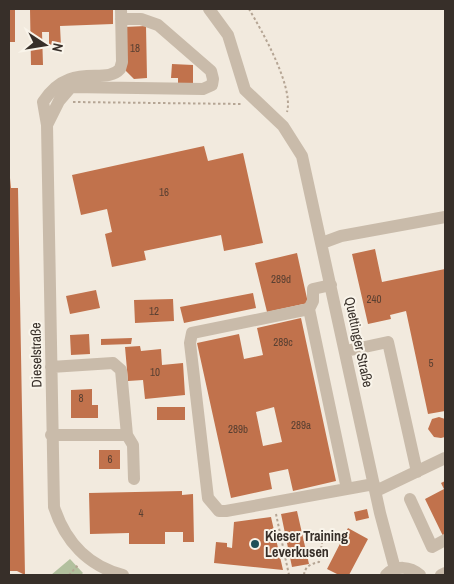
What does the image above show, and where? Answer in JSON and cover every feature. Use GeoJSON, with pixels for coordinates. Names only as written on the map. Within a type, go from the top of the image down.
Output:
{"type":"FeatureCollection","features":[{"type":"Feature","properties":{"kind":"street","name":"Quettinger Straße"},"geometry":{"type":"LineString","coordinates":[[209,9],[228,35],[245,90],[282,126],[302,156],[346,351],[391,572],[410,568],[420,575]]}},
{"type":"Feature","properties":{"kind":"street"},"geometry":{"type":"LineString","coordinates":[[47,126],[59,101],[71,86],[203,89],[212,85],[214,79],[211,72],[158,25],[142,18],[121,14]]}},
{"type":"Feature","properties":{"kind":"street","name":"Dieselstraße"},"geometry":{"type":"LineString","coordinates":[[117,574],[84,556],[68,538],[59,523],[54,507],[51,435],[47,126],[43,102],[55,88],[71,77],[108,75],[117,72],[122,62],[121,14]]}},
{"type":"Feature","properties":{"kind":"street"},"geometry":{"type":"LineString","coordinates":[[322,243],[342,236],[445,217]]}},
{"type":"Feature","properties":{"kind":"street"},"geometry":{"type":"LineString","coordinates":[[331,286],[313,289],[314,301],[309,308],[196,330],[190,336],[208,498],[219,511],[347,489],[375,488],[445,458]]}},
{"type":"Feature","properties":{"kind":"street"},"geometry":{"type":"LineString","coordinates":[[309,308],[347,489]]}},
{"type":"Feature","properties":{"kind":"street"},"geometry":{"type":"LineString","coordinates":[[346,351],[388,342],[416,472]]}},
{"type":"Feature","properties":{"kind":"street"},"geometry":{"type":"LineString","coordinates":[[51,367],[113,363],[121,370],[127,435],[133,444],[134,479]]}},
{"type":"Feature","properties":{"kind":"street"},"geometry":{"type":"LineString","coordinates":[[51,435],[127,435]]}},
{"type":"Feature","properties":{"kind":"street"},"geometry":{"type":"LineString","coordinates":[[410,499],[432,546],[445,540]]}},
{"type":"Feature","properties":{"kind":"street"},"geometry":{"type":"LineString","coordinates":[[441,575],[445,573]]}},
{"type":"Feature","properties":{"kind":"path"},"geometry":{"type":"LineString","coordinates":[[249,9],[268,41],[284,84],[289,104],[282,126]]}},
{"type":"Feature","properties":{"kind":"path"},"geometry":{"type":"LineString","coordinates":[[59,101],[261,104]]}},
{"type":"Feature","properties":{"kind":"path"},"geometry":{"type":"LineString","coordinates":[[273,502],[289,575]]}},
{"type":"Feature","properties":{"kind":"path"},"geometry":{"type":"LineString","coordinates":[[304,575],[304,570],[310,565],[319,562],[322,543]]}},
{"type":"Feature","properties":{"kind":"path"},"geometry":{"type":"LineString","coordinates":[[69,575],[78,567],[84,556]]}},
{"type":"Feature","properties":{"kind":"green space"},"geometry":{"type":"Polygon","coordinates":[[[70,559],[83,573],[81,575],[51,575],[70,559]]]}},
{"type":"Feature","properties":{"kind":"building"},"geometry":{"type":"Polygon","coordinates":[[[9,9],[15,9],[15,42],[9,42],[9,9]]]}},
{"type":"Feature","properties":{"kind":"building"},"geometry":{"type":"Polygon","coordinates":[[[30,9],[113,9],[113,24],[60,26],[61,46],[49,46],[49,32],[42,32],[43,65],[31,65],[30,9]]]}},
{"type":"Feature","properties":{"kind":"building"},"geometry":{"type":"Polygon","coordinates":[[[146,26],[147,78],[134,79],[125,70],[124,27],[146,26]]]}},
{"type":"Feature","properties":{"kind":"building"},"geometry":{"type":"Polygon","coordinates":[[[172,64],[193,65],[193,91],[178,91],[178,78],[171,78],[172,64]]]}},
{"type":"Feature","properties":{"kind":"building"},"geometry":{"type":"Polygon","coordinates":[[[204,146],[208,161],[243,153],[263,243],[224,251],[221,235],[144,251],[146,260],[112,267],[105,234],[112,232],[107,209],[81,215],[72,175],[204,146]]]}},
{"type":"Feature","properties":{"kind":"building"},"geometry":{"type":"Polygon","coordinates":[[[9,168],[11,188],[18,188],[25,575],[17,571],[9,571],[9,168]]]}},
{"type":"Feature","properties":{"kind":"building"},"geometry":{"type":"Polygon","coordinates":[[[375,249],[382,282],[445,269],[445,411],[428,414],[406,311],[390,315],[391,319],[368,324],[352,254],[375,249]]]}},
{"type":"Feature","properties":{"kind":"building"},"geometry":{"type":"Polygon","coordinates":[[[297,253],[308,303],[267,312],[255,263],[297,253]]]}},
{"type":"Feature","properties":{"kind":"building"},"geometry":{"type":"Polygon","coordinates":[[[96,290],[100,308],[70,314],[66,296],[96,290]]]}},
{"type":"Feature","properties":{"kind":"building"},"geometry":{"type":"Polygon","coordinates":[[[253,293],[256,308],[184,323],[180,307],[253,293]]]}},
{"type":"Feature","properties":{"kind":"building"},"geometry":{"type":"Polygon","coordinates":[[[173,299],[174,321],[135,323],[134,300],[173,299]]]}},
{"type":"Feature","properties":{"kind":"building"},"geometry":{"type":"Polygon","coordinates":[[[301,318],[336,481],[293,491],[288,469],[269,473],[272,489],[231,498],[197,343],[239,334],[244,359],[263,355],[257,328],[301,318]],[[274,407],[256,412],[263,446],[282,442],[274,407]]]}},
{"type":"Feature","properties":{"kind":"building"},"geometry":{"type":"Polygon","coordinates":[[[89,334],[90,354],[71,355],[70,335],[89,334]]]}},
{"type":"Feature","properties":{"kind":"building"},"geometry":{"type":"Polygon","coordinates":[[[132,338],[131,344],[101,345],[101,339],[132,338]]]}},
{"type":"Feature","properties":{"kind":"building"},"geometry":{"type":"Polygon","coordinates":[[[140,346],[141,351],[161,349],[162,365],[183,363],[185,395],[145,399],[143,380],[128,381],[125,347],[140,346]]]}},
{"type":"Feature","properties":{"kind":"building"},"geometry":{"type":"Polygon","coordinates":[[[92,389],[92,405],[98,405],[98,418],[71,418],[71,390],[92,389]]]}},
{"type":"Feature","properties":{"kind":"building"},"geometry":{"type":"Polygon","coordinates":[[[157,407],[185,407],[185,420],[157,420],[157,407]]]}},
{"type":"Feature","properties":{"kind":"building"},"geometry":{"type":"Polygon","coordinates":[[[439,417],[445,419],[445,437],[441,438],[434,437],[428,429],[432,419],[439,417]]]}},
{"type":"Feature","properties":{"kind":"building"},"geometry":{"type":"Polygon","coordinates":[[[99,450],[120,450],[120,469],[99,469],[99,450]]]}},
{"type":"Feature","properties":{"kind":"building"},"geometry":{"type":"Polygon","coordinates":[[[445,481],[445,535],[443,536],[425,499],[444,489],[441,483],[445,481]]]}},
{"type":"Feature","properties":{"kind":"building"},"geometry":{"type":"Polygon","coordinates":[[[182,491],[182,495],[193,494],[194,542],[183,542],[183,532],[165,532],[165,544],[129,544],[129,533],[90,534],[89,493],[182,491]]]}},
{"type":"Feature","properties":{"kind":"building"},"geometry":{"type":"Polygon","coordinates":[[[367,509],[369,518],[356,521],[354,512],[367,509]]]}},
{"type":"Feature","properties":{"kind":"building"},"geometry":{"type":"Polygon","coordinates":[[[297,511],[309,564],[292,567],[281,514],[297,511]]]}},
{"type":"Feature","properties":{"kind":"building"},"geometry":{"type":"Polygon","coordinates":[[[271,517],[283,570],[214,563],[216,542],[227,543],[227,547],[232,548],[234,522],[271,517]]]}},
{"type":"Feature","properties":{"kind":"building"},"geometry":{"type":"Polygon","coordinates":[[[348,528],[368,539],[349,575],[339,575],[327,569],[348,528]]]}},
{"type":"Feature","properties":{"kind":"place","name":"Kieser Training Leverkusen"},"geometry":{"type":"Point","coordinates":[255,544]}}]}
